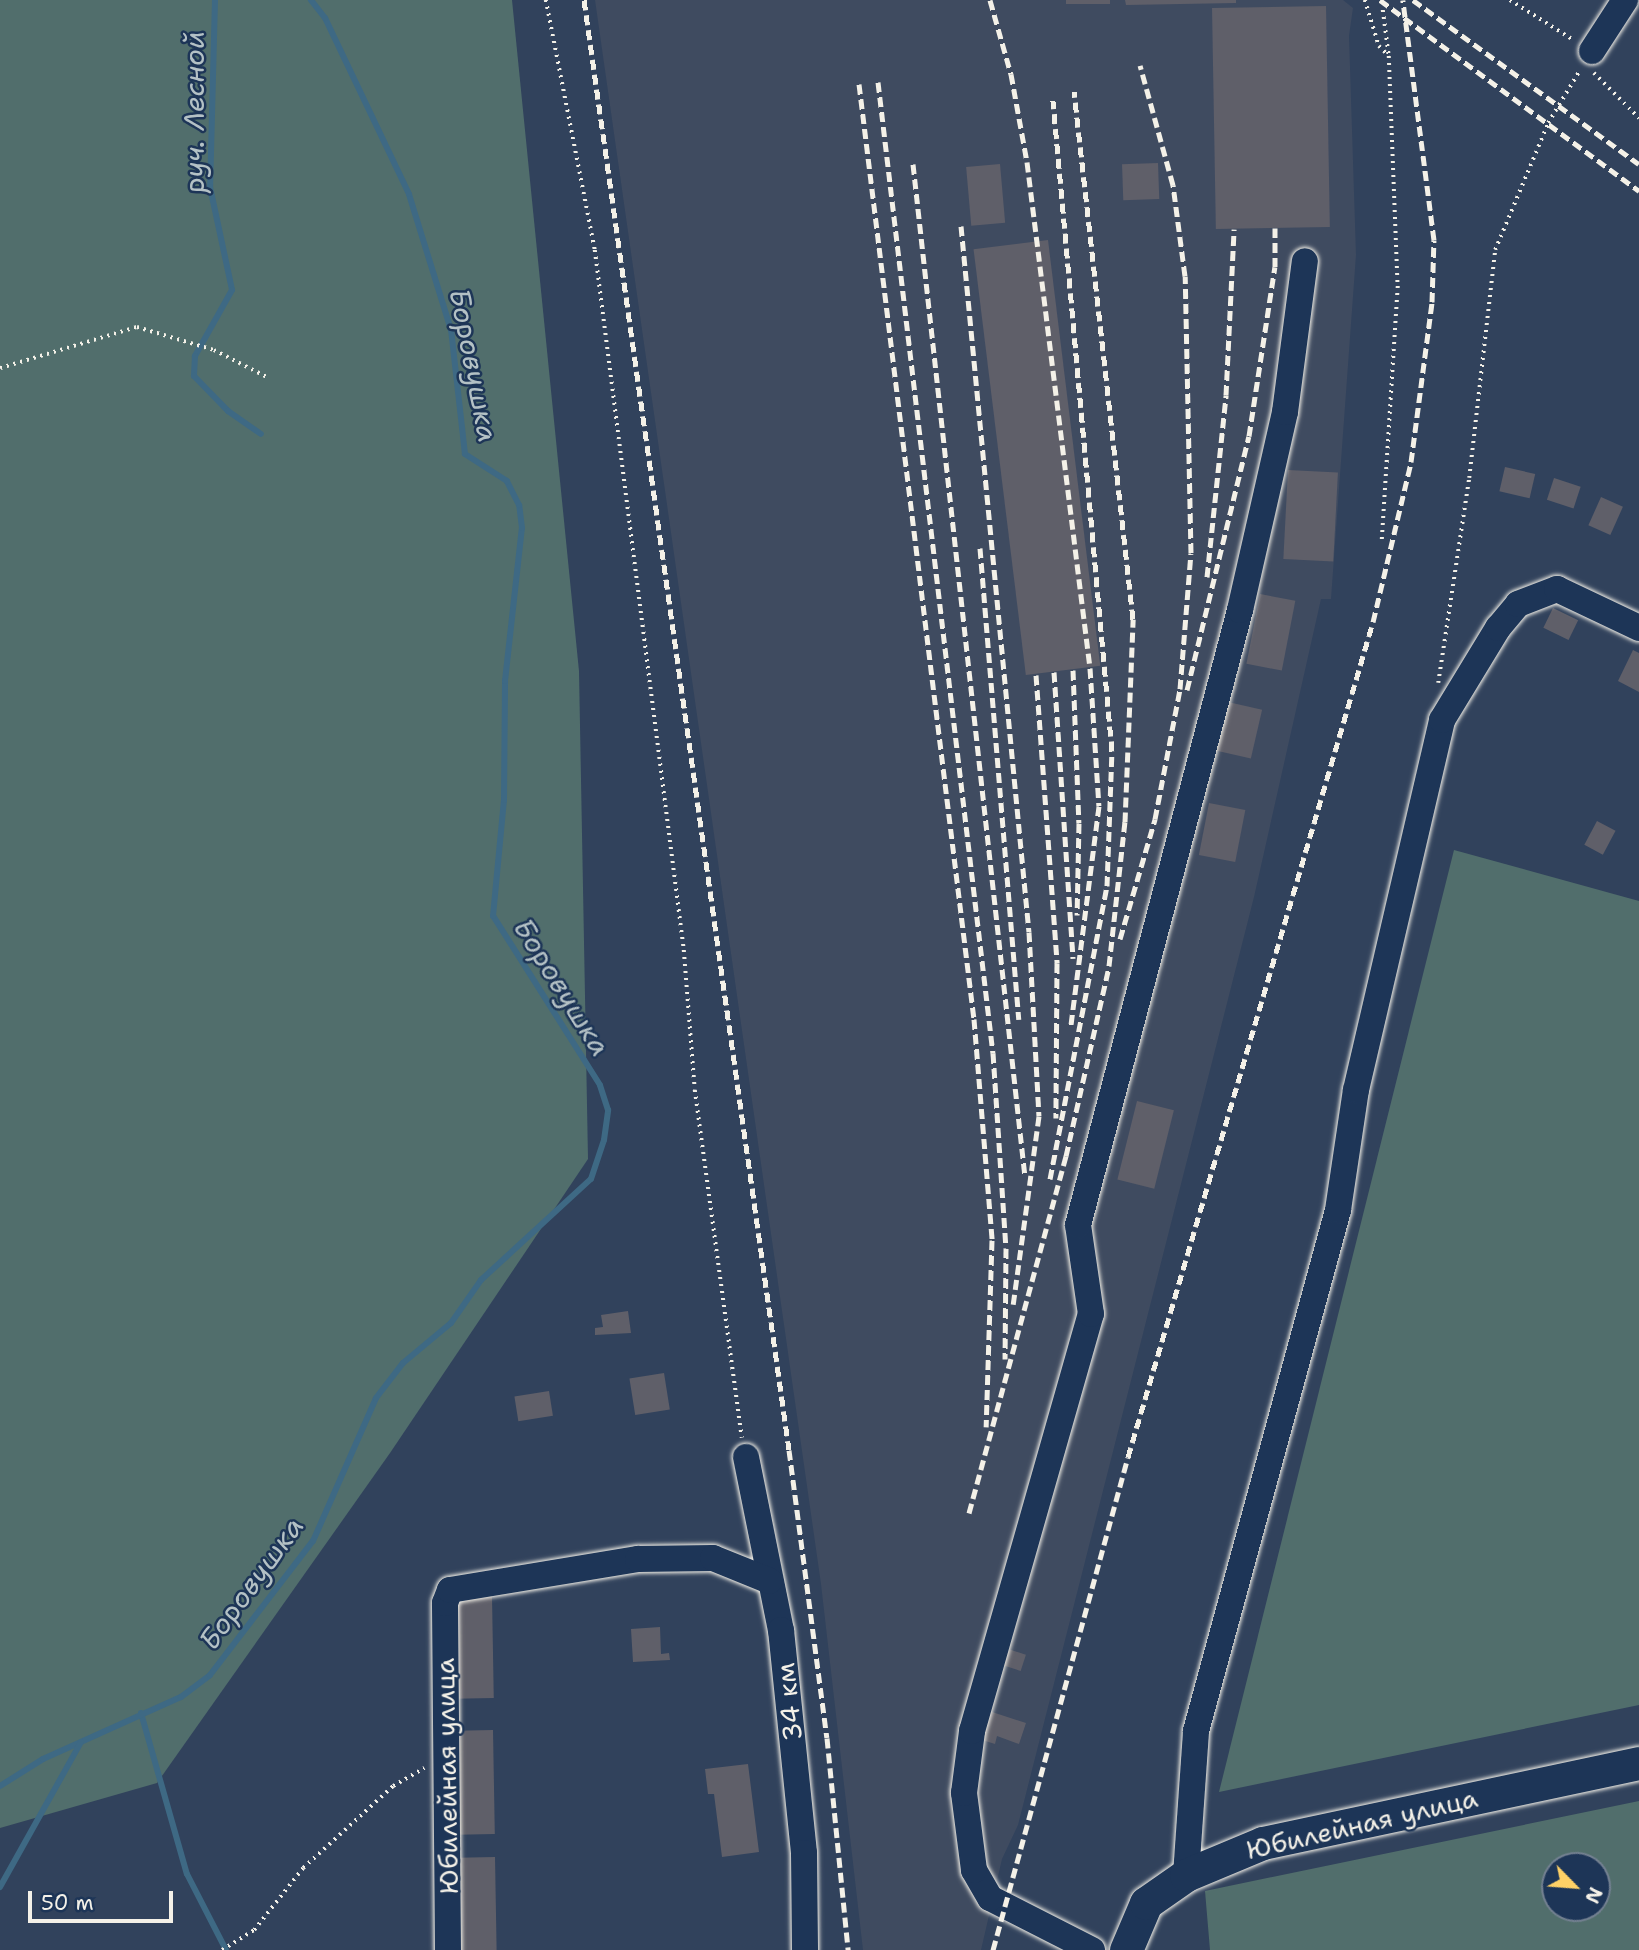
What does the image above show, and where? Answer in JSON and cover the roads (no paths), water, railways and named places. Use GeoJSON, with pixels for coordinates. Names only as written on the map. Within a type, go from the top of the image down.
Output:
{"type":"FeatureCollection","features":[{"type":"Feature","properties":{"kind":"main road","name":"Юбилейная улица"},"geometry":{"type":"LineString","coordinates":[[1126,1950],[1146,1903],[1186,1875],[1263,1843],[1639,1763]]}},
{"type":"Feature","properties":{"kind":"street"},"geometry":{"type":"LineString","coordinates":[[1592,51],[1625,0]]}},
{"type":"Feature","properties":{"kind":"street"},"geometry":{"type":"LineString","coordinates":[[1092,1950],[990,1898],[974,1870],[964,1793],[970,1744],[1091,1314],[1078,1225],[1240,610],[1285,412],[1305,261]]}},
{"type":"Feature","properties":{"kind":"street"},"geometry":{"type":"LineString","coordinates":[[1186,1875],[1196,1731],[1338,1210],[1356,1090],[1442,720],[1498,628],[1518,604],[1557,589],[1639,628]]}},
{"type":"Feature","properties":{"kind":"street","name":"34 км"},"geometry":{"type":"LineString","coordinates":[[746,1457],[782,1630],[804,1853],[805,1950]]}},
{"type":"Feature","properties":{"kind":"street","name":"Юбилейная улица"},"geometry":{"type":"LineString","coordinates":[[448,1950],[445,1603],[450,1590],[638,1559],[713,1558],[770,1581]]}},
{"type":"Feature","properties":{"kind":"waterway","name":"руч. Лесной"},"geometry":{"type":"LineString","coordinates":[[215,0],[210,187],[232,290],[195,356],[194,376],[228,411],[261,434]]}},
{"type":"Feature","properties":{"kind":"waterway","name":"Боровушка"},"geometry":{"type":"LineString","coordinates":[[0,1786],[43,1759],[181,1697],[210,1675],[313,1541],[376,1398],[403,1363],[451,1323],[481,1280],[591,1179],[604,1140],[608,1110],[600,1085],[493,916],[504,800],[505,681],[522,528],[519,505],[507,481],[465,454],[451,330],[409,194],[325,18],[311,0]]}},
{"type":"Feature","properties":{"kind":"waterway"},"geometry":{"type":"LineString","coordinates":[[141,1713],[187,1874],[226,1950]]}},
{"type":"Feature","properties":{"kind":"waterway"},"geometry":{"type":"LineString","coordinates":[[0,1887],[81,1742]]}},
{"type":"Feature","properties":{"kind":"railway"},"geometry":{"type":"LineString","coordinates":[[584,0],[789,1450],[827,1738],[848,1950]]}},
{"type":"Feature","properties":{"kind":"railway"},"geometry":{"type":"LineString","coordinates":[[990,0],[1011,74],[1027,162],[1090,668],[1099,806],[1071,1025]]}},
{"type":"Feature","properties":{"kind":"railway"},"geometry":{"type":"LineString","coordinates":[[1380,0],[1639,191]]}},
{"type":"Feature","properties":{"kind":"railway"},"geometry":{"type":"LineString","coordinates":[[993,1950],[1128,1457],[1373,622],[1411,462],[1432,302],[1434,240],[1403,0]]}},
{"type":"Feature","properties":{"kind":"railway"},"geometry":{"type":"LineString","coordinates":[[1413,0],[1639,164]]}},
{"type":"Feature","properties":{"kind":"railway"},"geometry":{"type":"LineString","coordinates":[[1120,939],[1155,819],[1180,689],[1191,553],[1185,276],[1173,185],[1140,65]]}},
{"type":"Feature","properties":{"kind":"railway"},"geometry":{"type":"LineString","coordinates":[[878,82],[993,1053],[1006,1248],[1005,1359]]}},
{"type":"Feature","properties":{"kind":"railway"},"geometry":{"type":"LineString","coordinates":[[859,84],[974,1019],[992,1240],[986,1427]]}},
{"type":"Feature","properties":{"kind":"railway"},"geometry":{"type":"LineString","coordinates":[[969,1513],[1066,1156],[1109,966],[1125,822],[1133,619],[1074,91]]}},
{"type":"Feature","properties":{"kind":"railway"},"geometry":{"type":"LineString","coordinates":[[1050,1179],[1107,886],[1112,751],[1053,101]]}},
{"type":"Feature","properties":{"kind":"railway"},"geometry":{"type":"LineString","coordinates":[[913,164],[1025,1177]]}},
{"type":"Feature","properties":{"kind":"railway"},"geometry":{"type":"LineString","coordinates":[[961,226],[1029,932],[1039,1116],[1013,1306]]}},
{"type":"Feature","properties":{"kind":"railway"},"geometry":{"type":"LineString","coordinates":[[1187,690],[1249,436],[1275,267],[1275,228]]}},
{"type":"Feature","properties":{"kind":"railway"},"geometry":{"type":"LineString","coordinates":[[1207,577],[1226,395],[1234,229]]}},
{"type":"Feature","properties":{"kind":"railway"},"geometry":{"type":"LineString","coordinates":[[980,548],[1019,1019]]}},
{"type":"Feature","properties":{"kind":"railway"},"geometry":{"type":"LineString","coordinates":[[1073,670],[1079,823],[1077,915]]}},
{"type":"Feature","properties":{"kind":"railway"},"geometry":{"type":"LineString","coordinates":[[1054,672],[1073,958]]}},
{"type":"Feature","properties":{"kind":"railway"},"geometry":{"type":"LineString","coordinates":[[1036,675],[1057,963],[1056,1118]]}}]}
